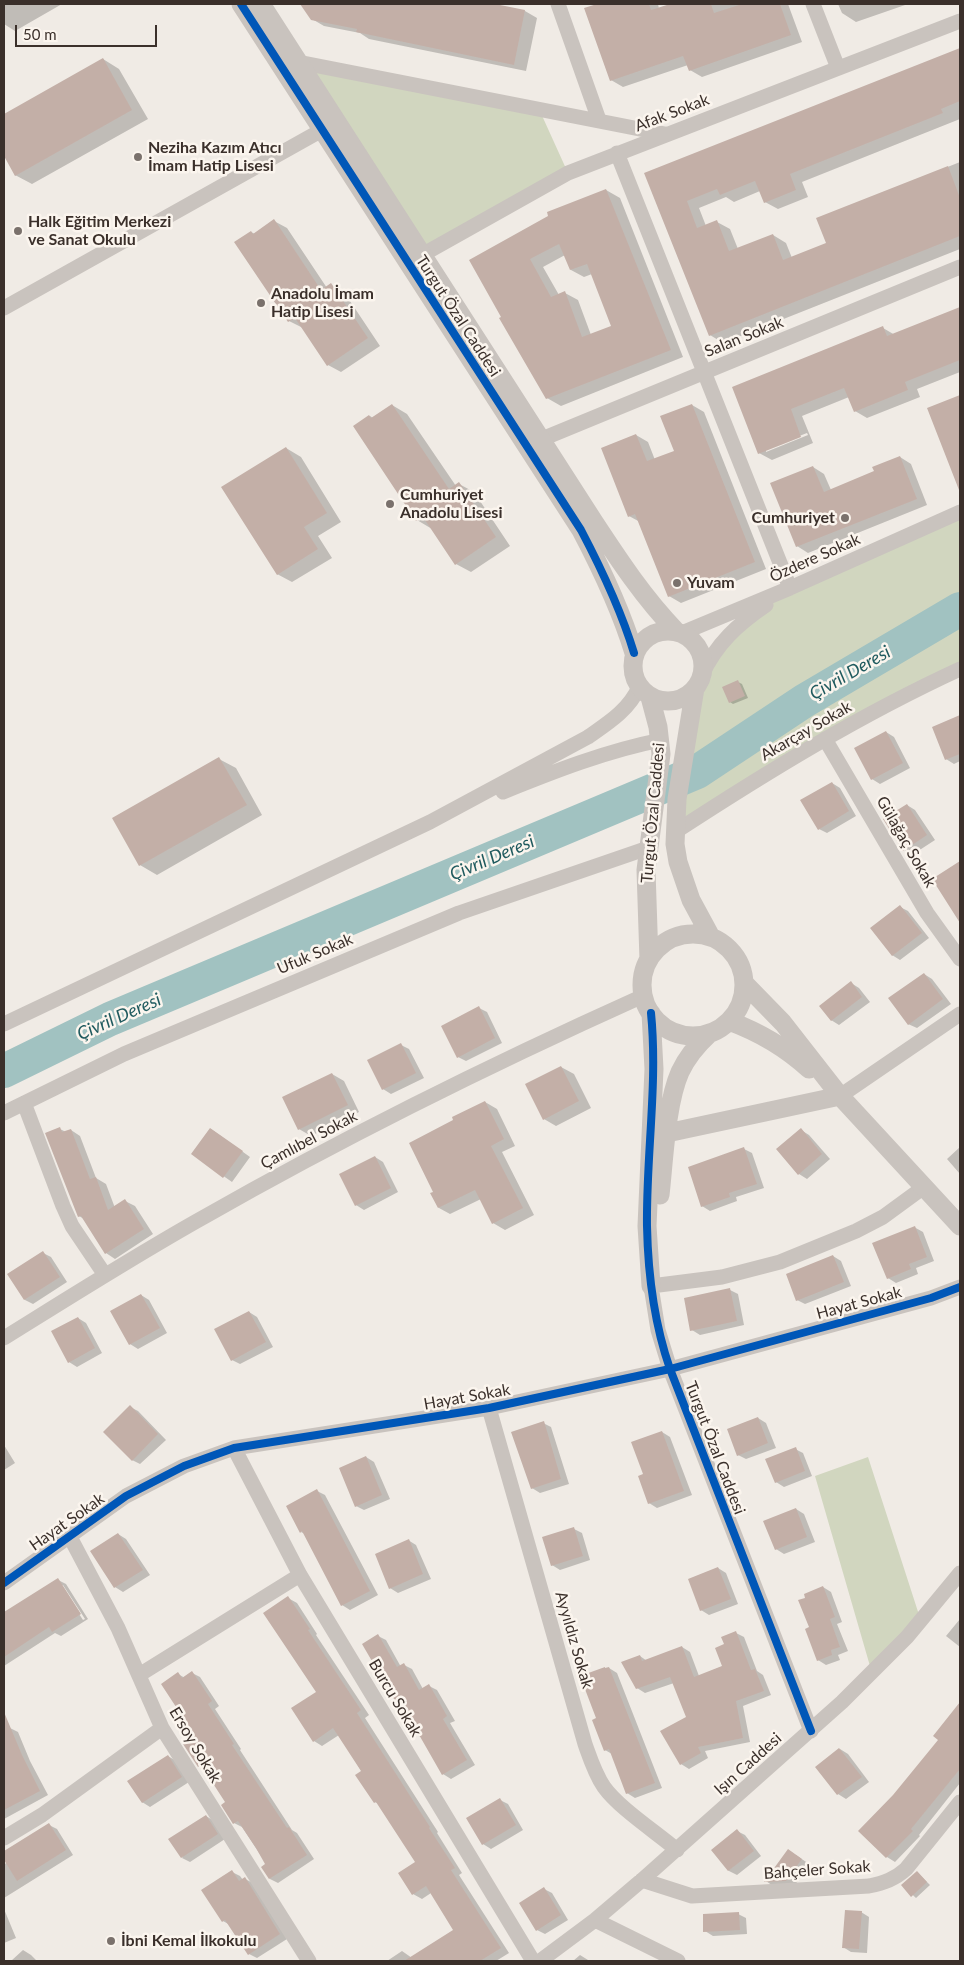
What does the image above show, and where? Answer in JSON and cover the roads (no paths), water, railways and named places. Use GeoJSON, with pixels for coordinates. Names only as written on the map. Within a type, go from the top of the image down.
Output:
{"type":"FeatureCollection","features":[{"type":"Feature","properties":{"kind":"street","name":"Turgut Özal Caddesi"},"geometry":{"type":"LineString","coordinates":[[241,4],[329,126],[415,259],[581,530],[600,565],[634,653]]}},
{"type":"Feature","properties":{"kind":"street","name":"Turgut Özal Caddesi"},"geometry":{"type":"LineString","coordinates":[[261,4],[298,62],[329,126]]}},
{"type":"Feature","properties":{"kind":"street"},"geometry":{"type":"LineString","coordinates":[[558,4],[599,120]]}},
{"type":"Feature","properties":{"kind":"street"},"geometry":{"type":"LineString","coordinates":[[813,4],[838,68]]}},
{"type":"Feature","properties":{"kind":"street","name":"Afak Sokak"},"geometry":{"type":"LineString","coordinates":[[415,259],[568,173],[960,21]]}},
{"type":"Feature","properties":{"kind":"street"},"geometry":{"type":"LineString","coordinates":[[298,62],[666,134]]}},
{"type":"Feature","properties":{"kind":"street"},"geometry":{"type":"LineString","coordinates":[[4,308],[329,126]]}},
{"type":"Feature","properties":{"kind":"street"},"geometry":{"type":"LineString","coordinates":[[617,153],[790,588],[747,618],[726,637],[712,655],[699,682],[684,698],[664,701],[644,692],[635,681],[632,667],[634,653],[642,641],[654,633],[668,630],[679,632],[694,642],[701,654],[703,661],[699,682]]}},
{"type":"Feature","properties":{"kind":"street","name":"Turgut Özal Caddesi"},"geometry":{"type":"LineString","coordinates":[[415,259],[542,439],[617,556],[659,614],[679,632]]}},
{"type":"Feature","properties":{"kind":"street","name":"Salan Sokak"},"geometry":{"type":"LineString","coordinates":[[542,439],[960,267]]}},
{"type":"Feature","properties":{"kind":"street","name":"Özdere Sokak"},"geometry":{"type":"LineString","coordinates":[[679,632],[790,588],[960,512]]}},
{"type":"Feature","properties":{"kind":"street","name":"Akarçay Sokak"},"geometry":{"type":"LineString","coordinates":[[675,832],[825,739],[882,707],[960,669]]}},
{"type":"Feature","properties":{"kind":"street","name":"Turgut Özal Caddesi"},"geometry":{"type":"LineString","coordinates":[[699,682],[684,754],[677,799],[675,832],[678,862],[683,880],[700,919],[711,936]]}},
{"type":"Feature","properties":{"kind":"street","name":"Turgut Özal Caddesi"},"geometry":{"type":"LineString","coordinates":[[644,692],[661,747],[648,848],[646,891],[649,960]]}},
{"type":"Feature","properties":{"kind":"street"},"geometry":{"type":"LineString","coordinates":[[4,1024],[430,822],[588,737],[608,723],[634,697],[644,692]]}},
{"type":"Feature","properties":{"kind":"street","name":"Gülağaç Sokak"},"geometry":{"type":"LineString","coordinates":[[825,739],[927,913],[960,959]]}},
{"type":"Feature","properties":{"kind":"street"},"geometry":{"type":"LineString","coordinates":[[430,822],[571,765],[607,753],[661,747]]}},
{"type":"Feature","properties":{"kind":"street","name":"Ufuk Sokak"},"geometry":{"type":"LineString","coordinates":[[4,1113],[124,1054],[459,913],[648,848]]}},
{"type":"Feature","properties":{"kind":"street"},"geometry":{"type":"LineString","coordinates":[[693,934],[711,936],[726,946],[738,959],[745,984],[740,1004],[729,1021],[710,1033],[691,1036],[673,1032],[657,1021],[647,1004],[643,977],[649,960],[660,946],[676,937],[693,934]]}},
{"type":"Feature","properties":{"kind":"street"},"geometry":{"type":"LineString","coordinates":[[745,984],[783,1023],[840,1096],[960,1226]]}},
{"type":"Feature","properties":{"kind":"street","name":"Turgut Özal Caddesi"},"geometry":{"type":"LineString","coordinates":[[647,1004],[654,1068],[647,1226],[651,1286],[658,1330],[670,1369],[811,1731]]}},
{"type":"Feature","properties":{"kind":"street","name":"Çamlıbel Sokak"},"geometry":{"type":"LineString","coordinates":[[4,1338],[104,1275],[204,1216],[351,1137],[515,1055],[647,1004]]}},
{"type":"Feature","properties":{"kind":"street"},"geometry":{"type":"LineString","coordinates":[[667,1133],[840,1096],[960,1014]]}},
{"type":"Feature","properties":{"kind":"street"},"geometry":{"type":"LineString","coordinates":[[729,1021],[754,1031],[795,1056],[840,1096]]}},
{"type":"Feature","properties":{"kind":"street","name":"Turgut Özal Caddesi"},"geometry":{"type":"LineString","coordinates":[[651,1286],[672,1101],[680,1071],[694,1049],[710,1033]]}},
{"type":"Feature","properties":{"kind":"street"},"geometry":{"type":"LineString","coordinates":[[24,1103],[72,1226],[104,1275]]}},
{"type":"Feature","properties":{"kind":"street"},"geometry":{"type":"LineString","coordinates":[[651,1286],[722,1277],[780,1262],[856,1232],[883,1217],[924,1187]]}},
{"type":"Feature","properties":{"kind":"street","name":"Hayat Sokak"},"geometry":{"type":"LineString","coordinates":[[4,1583],[126,1496],[184,1466],[234,1448],[489,1408],[670,1369],[921,1300],[960,1287]]}},
{"type":"Feature","properties":{"kind":"street","name":"Ayyıldız Sokak"},"geometry":{"type":"LineString","coordinates":[[489,1408],[592,1763],[603,1786],[613,1798],[677,1850]]}},
{"type":"Feature","properties":{"kind":"street","name":"Burcu Sokak"},"geometry":{"type":"LineString","coordinates":[[234,1448],[300,1575],[533,1961]]}},
{"type":"Feature","properties":{"kind":"street","name":"Ersoy Sokak"},"geometry":{"type":"LineString","coordinates":[[70,1537],[118,1628],[162,1728],[309,1961]]}},
{"type":"Feature","properties":{"kind":"street","name":"Işın Caddesi"},"geometry":{"type":"LineString","coordinates":[[540,1961],[595,1920],[811,1731],[877,1669],[960,1573]]}},
{"type":"Feature","properties":{"kind":"street"},"geometry":{"type":"LineString","coordinates":[[139,1675],[300,1575]]}},
{"type":"Feature","properties":{"kind":"street"},"geometry":{"type":"LineString","coordinates":[[4,1838],[42,1814],[162,1728]]}},
{"type":"Feature","properties":{"kind":"street","name":"Bahçeler Sokak"},"geometry":{"type":"LineString","coordinates":[[642,1880],[692,1896],[869,1886],[884,1883],[898,1876],[906,1869],[960,1802]]}},
{"type":"Feature","properties":{"kind":"street"},"geometry":{"type":"LineString","coordinates":[[595,1920],[678,1961]]}},
{"type":"Feature","properties":{"kind":"waterway","name":"Çivril Deresi"},"geometry":{"type":"LineString","coordinates":[[4,1071],[110,1019],[697,772],[804,701],[960,609]]}},
{"type":"Feature","properties":{"kind":"place","name":"Neziha Kazım Atıcı İmam Hatip Lisesi"},"geometry":{"type":"Point","coordinates":[138,157]}},
{"type":"Feature","properties":{"kind":"place","name":"Halk Eğitim Merkezi ve Sanat Okulu"},"geometry":{"type":"Point","coordinates":[18,231]}},
{"type":"Feature","properties":{"kind":"place","name":"Anadolu İmam Hatip Lisesi"},"geometry":{"type":"Point","coordinates":[261,303]}},
{"type":"Feature","properties":{"kind":"place","name":"Cumhuriyet Anadolu Lisesi"},"geometry":{"type":"Point","coordinates":[390,504]}},
{"type":"Feature","properties":{"kind":"place","name":"Cumhuriyet"},"geometry":{"type":"Point","coordinates":[845,518]}},
{"type":"Feature","properties":{"kind":"place","name":"Yuvam"},"geometry":{"type":"Point","coordinates":[677,583]}},
{"type":"Feature","properties":{"kind":"place","name":"İbni Kemal İlkokulu"},"geometry":{"type":"Point","coordinates":[111,1941]}}]}
